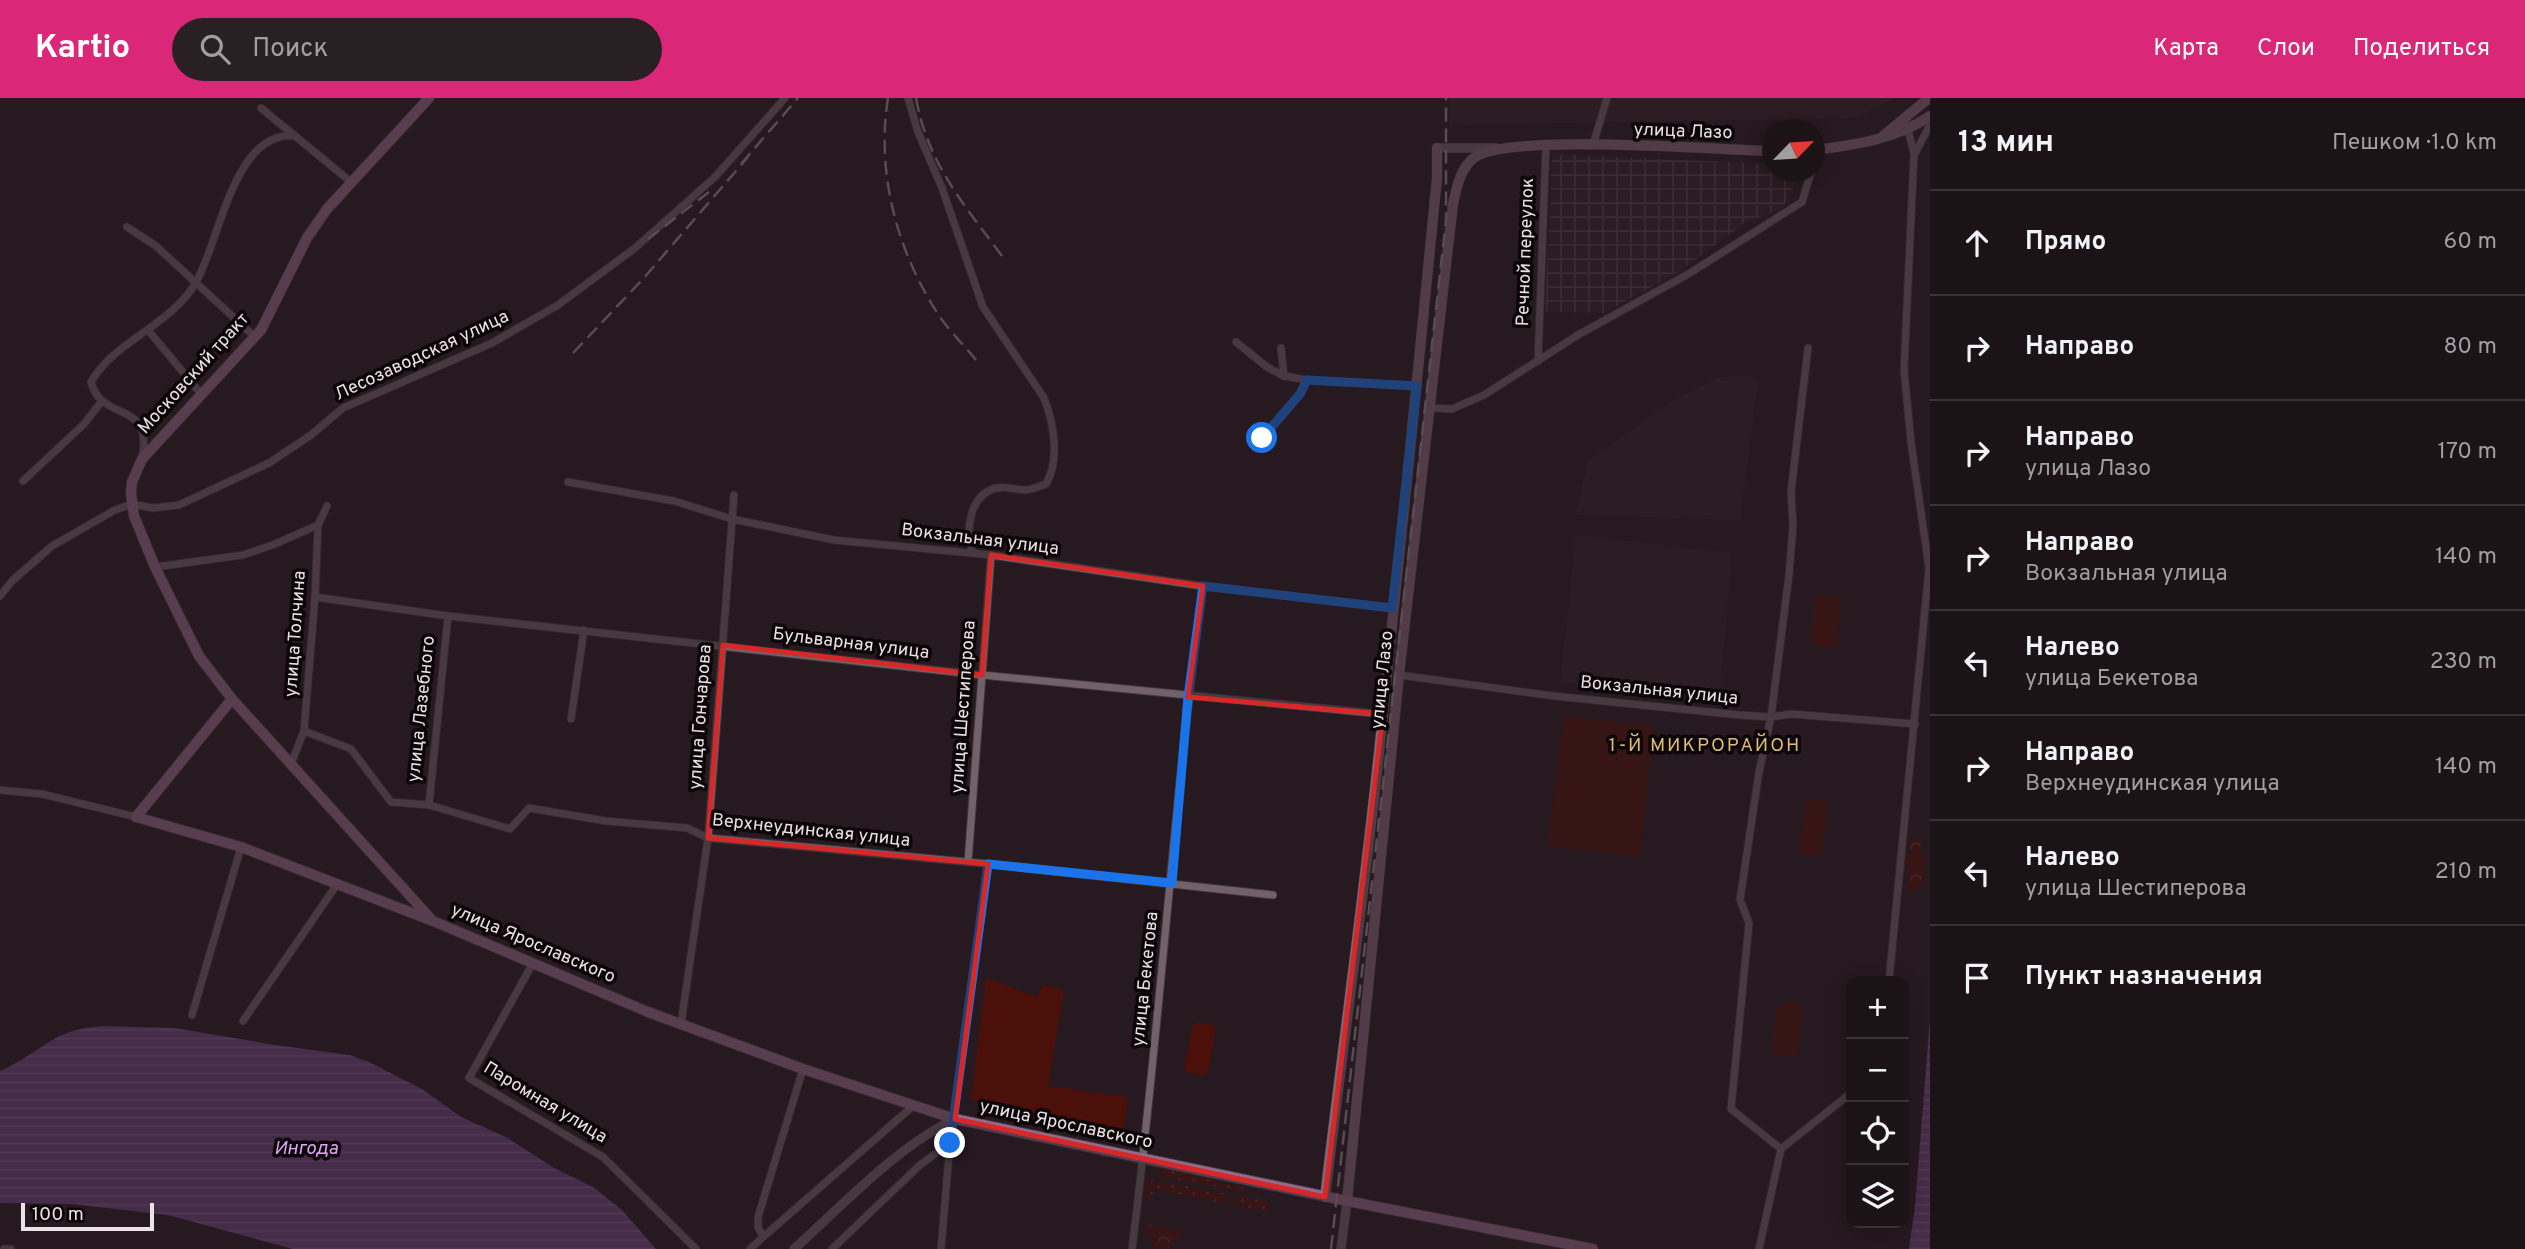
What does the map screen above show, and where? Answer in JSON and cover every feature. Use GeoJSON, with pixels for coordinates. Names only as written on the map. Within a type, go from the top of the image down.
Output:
{"type":"FeatureCollection","features":[{"type":"Feature","properties":{"kind":"main road","name":"Московский тракт"},"geometry":{"type":"LineString","coordinates":[[232,699],[190,640],[155,567],[134,516],[132,482],[142,459],[255,337],[307,239],[327,209],[429,98]]}},
{"type":"Feature","properties":{"kind":"main road"},"geometry":{"type":"LineString","coordinates":[[1881,138],[1929,98]]}},
{"type":"Feature","properties":{"kind":"main road"},"geometry":{"type":"LineString","coordinates":[[1825,149],[1848,146],[1909,130],[1930,116]]}},
{"type":"Feature","properties":{"kind":"main road","name":"улица Лазо"},"geometry":{"type":"LineString","coordinates":[[1347,1201],[1399,675],[1452,204],[1458,181],[1465,168],[1476,157],[1502,148],[1593,145],[1762,151]]}},
{"type":"Feature","properties":{"kind":"main road","name":"улица Лазо"},"geometry":{"type":"LineString","coordinates":[[1325,1197],[1383,714],[1437,178],[1437,148]]}},
{"type":"Feature","properties":{"kind":"main road"},"geometry":{"type":"LineString","coordinates":[[136,817],[232,699]]}},
{"type":"Feature","properties":{"kind":"main road","name":"улица Ярославского"},"geometry":{"type":"LineString","coordinates":[[232,699],[433,921]]}},
{"type":"Feature","properties":{"kind":"main road","name":"улица Ярославского"},"geometry":{"type":"LineString","coordinates":[[136,817],[242,847],[433,921],[681,1024],[803,1069],[955,1119],[1325,1197],[1593,1249]]}},
{"type":"Feature","properties":{"kind":"street","name":"Лесозаводская улица"},"geometry":{"type":"LineString","coordinates":[[0,596],[12,581],[52,546],[115,510],[132,504],[153,508],[178,505],[269,463],[311,435],[343,408],[492,342],[558,305],[635,248],[715,177],[785,98]]}},
{"type":"Feature","properties":{"kind":"street"},"geometry":{"type":"LineString","coordinates":[[908,98],[983,307],[1044,398],[1053,432],[1054,471],[1046,484],[1026,490],[1000,487],[987,491],[978,502],[968,524],[968,540],[973,553]]}},
{"type":"Feature","properties":{"kind":"street"},"geometry":{"type":"LineString","coordinates":[[1593,145],[1607,98]]}},
{"type":"Feature","properties":{"kind":"street"},"geometry":{"type":"LineString","coordinates":[[261,108],[351,182]]}},
{"type":"Feature","properties":{"kind":"street"},"geometry":{"type":"LineString","coordinates":[[1890,976],[1929,568],[1904,370],[1914,154],[1904,119]]}},
{"type":"Feature","properties":{"kind":"street"},"geometry":{"type":"LineString","coordinates":[[1914,154],[1930,125]]}},
{"type":"Feature","properties":{"kind":"street"},"geometry":{"type":"LineString","coordinates":[[142,459],[144,432],[141,424],[129,414],[102,401],[95,395],[91,382],[100,366],[148,330],[183,299],[196,282],[228,199],[253,153],[269,140],[282,134],[295,136]]}},
{"type":"Feature","properties":{"kind":"street","name":"Речной переулок"},"geometry":{"type":"LineString","coordinates":[[1538,361],[1546,145]]}},
{"type":"Feature","properties":{"kind":"street"},"geometry":{"type":"LineString","coordinates":[[1437,148],[1502,148]]}},
{"type":"Feature","properties":{"kind":"street"},"geometry":{"type":"LineString","coordinates":[[1430,408],[1452,409],[1474,400],[1578,335],[1690,273],[1802,202],[1808,182]]}},
{"type":"Feature","properties":{"kind":"street"},"geometry":{"type":"LineString","coordinates":[[127,227],[156,246],[255,337]]}},
{"type":"Feature","properties":{"kind":"street"},"geometry":{"type":"LineString","coordinates":[[148,330],[201,394]]}},
{"type":"Feature","properties":{"kind":"street"},"geometry":{"type":"LineString","coordinates":[[1236,342],[1267,367],[1284,376],[1307,380],[1417,386]]}},
{"type":"Feature","properties":{"kind":"street"},"geometry":{"type":"LineString","coordinates":[[1282,348],[1284,376]]}},
{"type":"Feature","properties":{"kind":"street"},"geometry":{"type":"LineString","coordinates":[[1781,1149],[1731,1109],[1749,923],[1740,900],[1759,772],[1771,717],[1789,575],[1793,525],[1791,492],[1808,348]]}},
{"type":"Feature","properties":{"kind":"street"},"geometry":{"type":"LineString","coordinates":[[1262,438],[1300,394],[1307,380]]}},
{"type":"Feature","properties":{"kind":"street"},"geometry":{"type":"LineString","coordinates":[[23,481],[83,425],[102,401]]}},
{"type":"Feature","properties":{"kind":"street","name":"Вокзальная улица"},"geometry":{"type":"LineString","coordinates":[[568,482],[674,500],[732,519],[834,540],[991,555],[1203,586],[1392,608]]}},
{"type":"Feature","properties":{"kind":"street","name":"улица Гончарова"},"geometry":{"type":"LineString","coordinates":[[681,1024],[708,838],[734,495]]}},
{"type":"Feature","properties":{"kind":"street","name":"улица Толчина"},"geometry":{"type":"LineString","coordinates":[[291,764],[304,732],[318,525],[327,506]]}},
{"type":"Feature","properties":{"kind":"street"},"geometry":{"type":"LineString","coordinates":[[155,567],[243,555],[318,525]]}},
{"type":"Feature","properties":{"kind":"street","name":"улица Шестиперова"},"geometry":{"type":"LineString","coordinates":[[968,862],[991,555]]}},
{"type":"Feature","properties":{"kind":"street","name":"улица Бекетова"},"geometry":{"type":"LineString","coordinates":[[1132,1249],[1172,883],[1188,697],[1203,586]]}},
{"type":"Feature","properties":{"kind":"street","name":"Бульварная улица"},"geometry":{"type":"LineString","coordinates":[[315,597],[447,616],[982,675],[1383,714]]}},
{"type":"Feature","properties":{"kind":"street","name":"улица Лазебного"},"geometry":{"type":"LineString","coordinates":[[429,805],[447,616]]}},
{"type":"Feature","properties":{"kind":"street"},"geometry":{"type":"LineString","coordinates":[[571,719],[584,630]]}},
{"type":"Feature","properties":{"kind":"street","name":"Вокзальная улица"},"geometry":{"type":"LineString","coordinates":[[1399,675],[1554,696],[1771,717],[1791,714],[1915,724]]}},
{"type":"Feature","properties":{"kind":"street","name":"Верхнеудинская улица"},"geometry":{"type":"LineString","coordinates":[[304,732],[351,749],[391,802],[429,805],[510,828],[530,808],[606,821],[687,828],[708,838],[988,864],[1172,883],[1188,888],[1273,895]]}},
{"type":"Feature","properties":{"kind":"street"},"geometry":{"type":"LineString","coordinates":[[0,790],[42,794],[136,817]]}},
{"type":"Feature","properties":{"kind":"street"},"geometry":{"type":"LineString","coordinates":[[192,1015],[242,847]]}},
{"type":"Feature","properties":{"kind":"street"},"geometry":{"type":"LineString","coordinates":[[941,1249],[950,1143],[988,864]]}},
{"type":"Feature","properties":{"kind":"street"},"geometry":{"type":"LineString","coordinates":[[243,1021],[338,883]]}},
{"type":"Feature","properties":{"kind":"street","name":"Паромная улица"},"geometry":{"type":"LineString","coordinates":[[533,963],[469,1078],[603,1157],[696,1249]]}},
{"type":"Feature","properties":{"kind":"street"},"geometry":{"type":"LineString","coordinates":[[763,1237],[758,1227],[758,1217],[803,1069]]}},
{"type":"Feature","properties":{"kind":"street"},"geometry":{"type":"LineString","coordinates":[[1759,1249],[1781,1149],[1846,1097]]}},
{"type":"Feature","properties":{"kind":"street"},"geometry":{"type":"LineString","coordinates":[[750,1249],[913,1106]]}},
{"type":"Feature","properties":{"kind":"street"},"geometry":{"type":"LineString","coordinates":[[794,1249],[907,1148],[934,1129],[955,1119]]}},
{"type":"Feature","properties":{"kind":"street"},"geometry":{"type":"LineString","coordinates":[[832,1249],[920,1165],[950,1143]]}},
{"type":"Feature","properties":{"kind":"street","name":"улица Лазо"},"geometry":{"type":"LineString","coordinates":[[1341,1249],[1347,1201]]}},
{"type":"Feature","properties":{"kind":"street"},"geometry":{"type":"LineString","coordinates":[[4,1249],[11,1249]]}},
{"type":"Feature","properties":{"kind":"highlighted area"},"geometry":{"type":"Polygon","coordinates":[[[991,555],[1203,586],[1188,697],[1383,714],[1325,1197],[955,1119],[988,864],[708,838],[723,645],[982,675],[991,555]]]}},
{"type":"Feature","properties":{"kind":"shaded area"},"geometry":{"type":"Polygon","coordinates":[[[1449,98],[1894,98],[1858,118],[1449,125],[1449,98]]]}},
{"type":"Feature","properties":{"kind":"shaded area"},"geometry":{"type":"Polygon","coordinates":[[[1552,154],[1762,164],[1762,182],[1796,182],[1783,208],[1745,223],[1676,274],[1604,313],[1545,312],[1552,154]]]}},
{"type":"Feature","properties":{"kind":"shaded area"},"geometry":{"type":"Polygon","coordinates":[[[1749,376],[1758,383],[1740,520],[1575,515],[1588,461],[1672,401],[1720,377],[1749,376]]]}},
{"type":"Feature","properties":{"kind":"shaded area"},"geometry":{"type":"Polygon","coordinates":[[[1576,535],[1732,553],[1719,703],[1560,682],[1576,535]]]}},
{"type":"Feature","properties":{"kind":"green space"},"geometry":{"type":"Polygon","coordinates":[[[1819,594],[1840,598],[1842,602],[1837,646],[1832,649],[1814,645],[1811,640],[1815,597],[1819,594]]]}},
{"type":"Feature","properties":{"kind":"green space"},"geometry":{"type":"Polygon","coordinates":[[[1563,716],[1654,726],[1640,857],[1548,846],[1563,716]]]}},
{"type":"Feature","properties":{"kind":"green space"},"geometry":{"type":"Polygon","coordinates":[[[1810,799],[1826,801],[1828,805],[1821,854],[1816,857],[1801,854],[1798,849],[1806,802],[1810,799]]]}},
{"type":"Feature","properties":{"kind":"green space"},"geometry":{"type":"Polygon","coordinates":[[[1921,838],[1920,851],[1926,858],[1923,884],[1915,891],[1908,891],[1908,865],[1905,862],[1906,855],[1911,853],[1910,841],[1921,838]]]}},
{"type":"Feature","properties":{"kind":"green space"},"geometry":{"type":"Polygon","coordinates":[[[986,978],[1038,997],[1042,984],[1064,991],[1048,1086],[1128,1097],[1123,1138],[971,1100],[986,978]]]}},
{"type":"Feature","properties":{"kind":"green space"},"geometry":{"type":"Polygon","coordinates":[[[1785,1001],[1798,1003],[1802,1011],[1798,1052],[1791,1056],[1777,1055],[1772,1049],[1777,1009],[1785,1001]]]}},
{"type":"Feature","properties":{"kind":"green space"},"geometry":{"type":"Polygon","coordinates":[[[1200,1022],[1213,1025],[1216,1029],[1208,1072],[1203,1075],[1184,1069],[1193,1024],[1200,1022]]]}},
{"type":"Feature","properties":{"kind":"green space"},"geometry":{"type":"Polygon","coordinates":[[[1163,1168],[1246,1188],[1245,1192],[1161,1177],[1163,1168]]]}},
{"type":"Feature","properties":{"kind":"green space"},"geometry":{"type":"Polygon","coordinates":[[[1147,1179],[1228,1194],[1226,1204],[1154,1189],[1152,1197],[1144,1196],[1147,1179]]]}},
{"type":"Feature","properties":{"kind":"green space"},"geometry":{"type":"Polygon","coordinates":[[[1235,1195],[1270,1202],[1269,1212],[1233,1205],[1235,1195]]]}},
{"type":"Feature","properties":{"kind":"green space"},"geometry":{"type":"Polygon","coordinates":[[[1148,1224],[1182,1231],[1181,1237],[1176,1238],[1171,1245],[1172,1249],[1154,1247],[1147,1232],[1148,1224]]]}},
{"type":"Feature","properties":{"kind":"water"},"geometry":{"type":"Polygon","coordinates":[[[1930,1019],[1930,1249],[1909,1249],[1915,1206],[1930,1019]]]}},
{"type":"Feature","properties":{"kind":"water","name":"Ингода"},"geometry":{"type":"Polygon","coordinates":[[[105,1026],[175,1028],[350,1055],[371,1063],[422,1089],[461,1117],[506,1137],[554,1168],[593,1187],[622,1210],[656,1249],[293,1249],[168,1215],[72,1204],[0,1203],[0,1071],[60,1036],[72,1031],[105,1026]]]}},
{"type":"Feature","properties":{"kind":"railway"},"geometry":{"type":"LineString","coordinates":[[741,164],[798,98]]}},
{"type":"Feature","properties":{"kind":"railway"},"geometry":{"type":"LineString","coordinates":[[888,98],[885,155],[893,210],[901,238],[911,264],[938,314],[976,360]]}},
{"type":"Feature","properties":{"kind":"railway"},"geometry":{"type":"LineString","coordinates":[[916,98],[929,144],[939,165],[1005,260]]}},
{"type":"Feature","properties":{"kind":"railway"},"geometry":{"type":"LineString","coordinates":[[1331,1249],[1446,220],[1446,98]]}},
{"type":"Feature","properties":{"kind":"railway"},"geometry":{"type":"LineString","coordinates":[[573,353],[643,279],[748,157]]}},
{"type":"Feature","properties":{"kind":"railway"},"geometry":{"type":"LineString","coordinates":[[648,239],[709,192]]}},
{"type":"Feature","properties":{"kind":"district","name":"1-Й МИКРОРАЙОН"},"geometry":{"type":"Point","coordinates":[1705,746]}},
{"type":"Feature","properties":{"kind":"route"},"geometry":{"type":"LineString","coordinates":[[950,1143],[988,864],[1172,883],[1188,697],[1203,586],[1392,608],[1417,386],[1307,380],[1300,394],[1262,438]]}}]}
